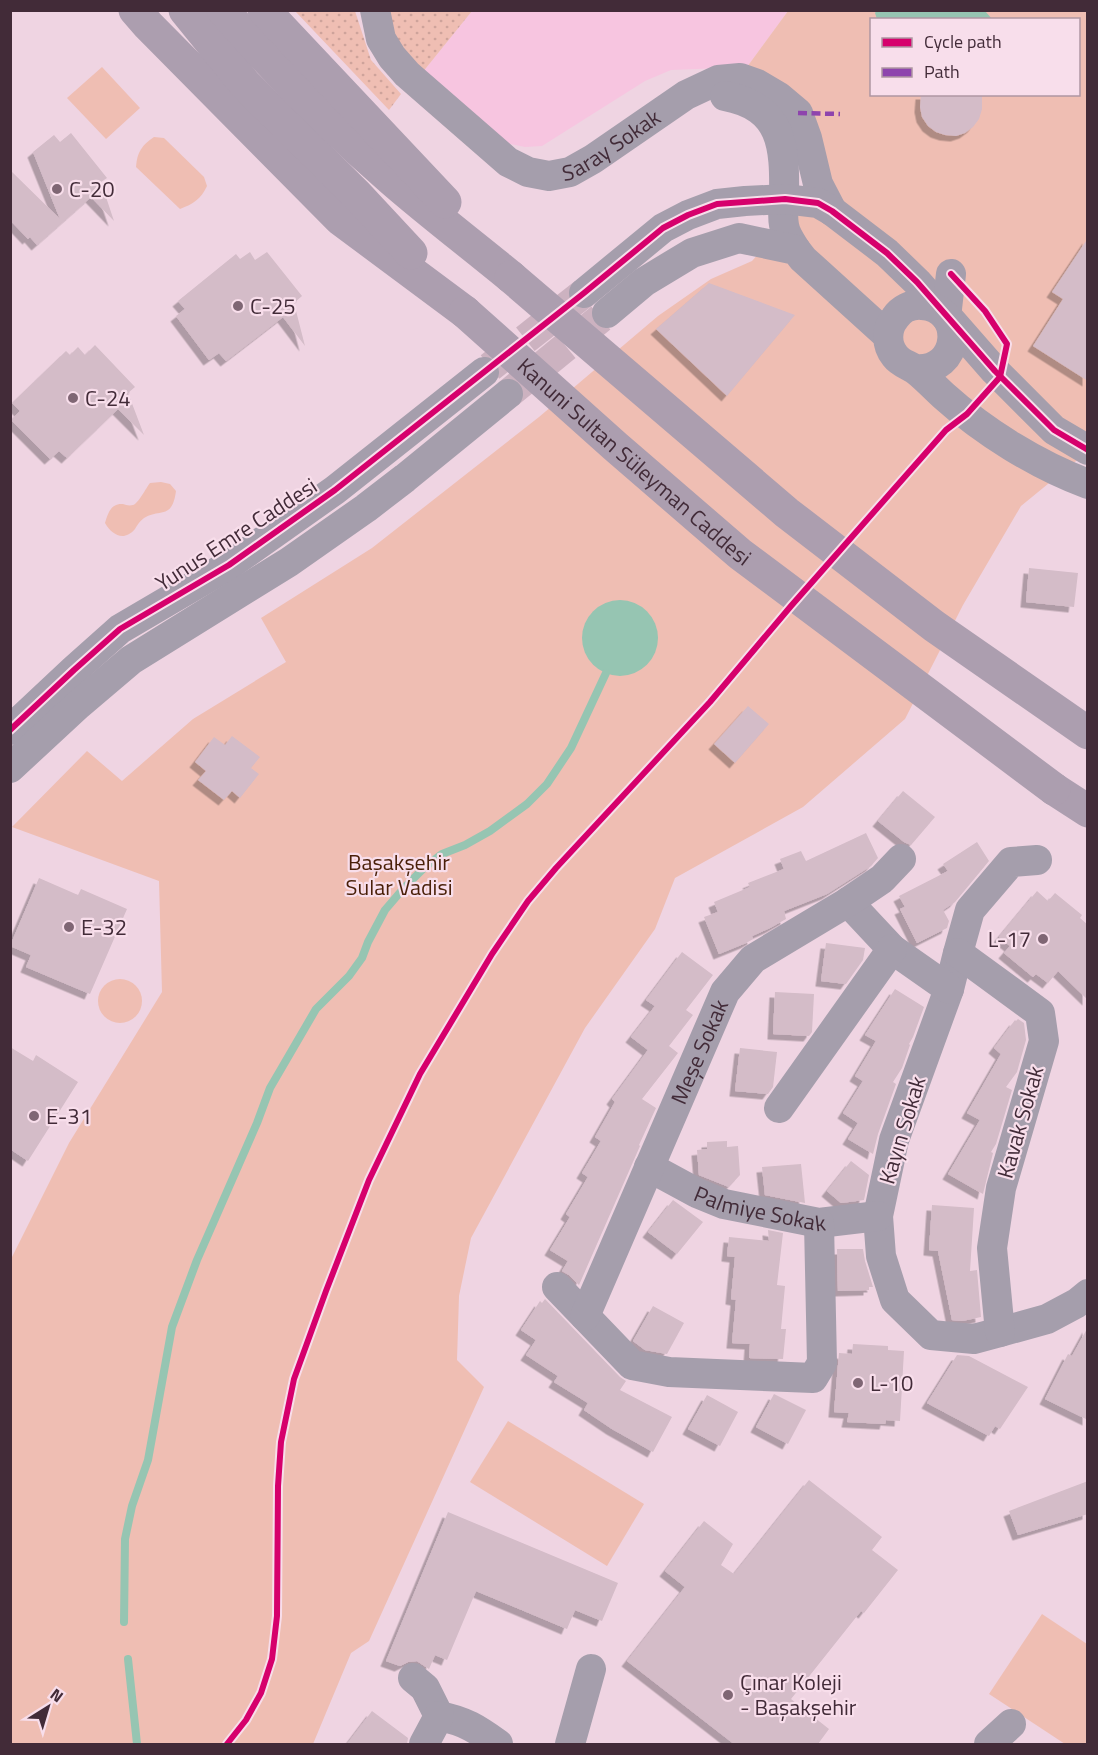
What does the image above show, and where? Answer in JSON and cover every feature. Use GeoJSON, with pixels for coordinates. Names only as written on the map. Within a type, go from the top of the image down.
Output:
{"type":"FeatureCollection","features":[{"type":"Feature","properties":{"kind":"main road"},"geometry":{"type":"LineString","coordinates":[[135,10],[339,219],[465,312]]}},
{"type":"Feature","properties":{"kind":"main road","name":"Kanuni Sultan Süleyman Caddesi"},"geometry":{"type":"LineString","coordinates":[[184,10],[245,84],[357,195],[465,312],[616,447],[740,554],[1054,789],[1088,811]]}},
{"type":"Feature","properties":{"kind":"main road"},"geometry":{"type":"LineString","coordinates":[[223,10],[252,44],[314,107],[382,171],[511,277],[787,513],[934,626],[1088,733]]}},
{"type":"Feature","properties":{"kind":"main road"},"geometry":{"type":"LineString","coordinates":[[264,10],[425,179],[511,277]]}},
{"type":"Feature","properties":{"kind":"street","name":"Saray Sokak"},"geometry":{"type":"LineString","coordinates":[[375,10],[381,39],[392,57],[407,74],[508,162],[528,172],[549,176],[570,172],[593,159],[686,95],[718,80],[740,78],[758,84],[779,97],[798,113],[807,138],[818,184],[832,211]]}},
{"type":"Feature","properties":{"kind":"street"},"geometry":{"type":"LineString","coordinates":[[686,95],[718,95],[739,99],[764,112],[775,128],[781,143],[784,163],[784,228],[796,250],[888,336]]}},
{"type":"Feature","properties":{"kind":"street"},"geometry":{"type":"LineString","coordinates":[[584,293],[663,228],[688,214],[717,204],[784,199],[818,203],[887,253],[917,282],[994,371],[1054,430],[1088,450]]}},
{"type":"Feature","properties":{"kind":"street"},"geometry":{"type":"LineString","coordinates":[[607,313],[644,282],[692,253],[739,238],[796,250]]}},
{"type":"Feature","properties":{"kind":"street"},"geometry":{"type":"LineString","coordinates":[[946,317],[951,274]]}},
{"type":"Feature","properties":{"kind":"street"},"geometry":{"type":"LineString","coordinates":[[920,304],[938,310],[946,317],[953,335],[952,346],[948,355],[934,366],[915,369],[907,366],[895,356],[888,336],[893,319],[900,311],[920,304]]}},
{"type":"Feature","properties":{"kind":"street"},"geometry":{"type":"LineString","coordinates":[[915,369],[945,397],[1013,447],[1088,484]]}},
{"type":"Feature","properties":{"kind":"street","name":"Yunus Emre Caddesi"},"geometry":{"type":"LineString","coordinates":[[10,730],[120,629],[229,565],[335,490],[484,372]]}},
{"type":"Feature","properties":{"kind":"street"},"geometry":{"type":"LineString","coordinates":[[10,768],[131,660],[289,562],[366,508],[508,393]]}},
{"type":"Feature","properties":{"kind":"street"},"geometry":{"type":"LineString","coordinates":[[1013,447],[1018,425],[1019,395]]}},
{"type":"Feature","properties":{"kind":"street","name":"Meşe Sokak"},"geometry":{"type":"LineString","coordinates":[[585,1316],[724,992],[753,959],[848,902],[882,879],[901,859]]}},
{"type":"Feature","properties":{"kind":"street","name":"Kayın Sokak"},"geometry":{"type":"LineString","coordinates":[[1037,861],[1011,862],[970,910],[949,989],[894,1140],[878,1216],[882,1256],[895,1300],[931,1335],[974,1339],[1047,1319],[1077,1303],[1088,1294]]}},
{"type":"Feature","properties":{"kind":"street"},"geometry":{"type":"LineString","coordinates":[[848,902],[892,949],[949,989]]}},
{"type":"Feature","properties":{"kind":"street"},"geometry":{"type":"LineString","coordinates":[[779,1108],[892,949]]}},
{"type":"Feature","properties":{"kind":"street","name":"Kavak Sokak"},"geometry":{"type":"LineString","coordinates":[[958,953],[1040,1013],[1044,1041],[1000,1188],[992,1248],[1000,1332]]}},
{"type":"Feature","properties":{"kind":"street","name":"Palmiye Sokak"},"geometry":{"type":"LineString","coordinates":[[649,1167],[697,1193],[724,1204],[819,1223],[878,1216]]}},
{"type":"Feature","properties":{"kind":"street"},"geometry":{"type":"LineString","coordinates":[[557,1287],[632,1365],[669,1372],[813,1378],[822,1363],[819,1223]]}},
{"type":"Feature","properties":{"kind":"street"},"geometry":{"type":"LineString","coordinates":[[570,1744],[591,1669]]}},
{"type":"Feature","properties":{"kind":"street"},"geometry":{"type":"LineString","coordinates":[[413,1678],[425,1688],[439,1716]]}},
{"type":"Feature","properties":{"kind":"street"},"geometry":{"type":"LineString","coordinates":[[424,1744],[439,1716]]}},
{"type":"Feature","properties":{"kind":"street"},"geometry":{"type":"LineString","coordinates":[[439,1716],[459,1720],[498,1744]]}},
{"type":"Feature","properties":{"kind":"street"},"geometry":{"type":"LineString","coordinates":[[989,1744],[1011,1724]]}},
{"type":"Feature","properties":{"kind":"shaded area"},"geometry":{"type":"Polygon","coordinates":[[[877,10],[985,11],[991,18],[877,18],[875,13],[877,10]]]}},
{"type":"Feature","properties":{"kind":"shaded area"},"geometry":{"type":"Polygon","coordinates":[[[472,11],[788,11],[747,67],[671,70],[645,81],[542,146],[525,147],[505,143],[422,73],[472,11]]]}},
{"type":"Feature","properties":{"kind":"shaded area"},"geometry":{"type":"Polygon","coordinates":[[[620,600],[634,603],[647,611],[655,624],[658,638],[655,652],[647,665],[634,673],[620,676],[606,673],[593,665],[585,652],[582,638],[585,624],[593,611],[606,603],[620,600]]]}},
{"type":"Feature","properties":{"kind":"green space"},"geometry":{"type":"Polygon","coordinates":[[[295,11],[355,11],[371,60],[401,94],[389,110],[295,11]]]}},
{"type":"Feature","properties":{"kind":"green space"},"geometry":{"type":"Polygon","coordinates":[[[382,11],[472,11],[422,73],[390,35],[382,11]]]}},
{"type":"Feature","properties":{"kind":"green space","name":"Başakşehir Sular Vadisi"},"geometry":{"type":"Polygon","coordinates":[[[788,11],[1087,11],[1087,452],[1021,506],[963,605],[905,719],[803,807],[675,878],[655,929],[585,1028],[471,1238],[459,1296],[457,1360],[484,1387],[369,1641],[351,1653],[313,1744],[11,1744],[10,1261],[69,1143],[162,992],[159,881],[12,827],[87,751],[122,781],[193,719],[286,662],[261,618],[372,548],[539,417],[658,316],[711,279],[752,261],[797,211],[827,187],[747,67],[788,11]]]}},
{"type":"Feature","properties":{"kind":"green space"},"geometry":{"type":"Polygon","coordinates":[[[102,67],[140,108],[106,139],[67,98],[102,67]]]}},
{"type":"Feature","properties":{"kind":"green space"},"geometry":{"type":"Polygon","coordinates":[[[154,137],[164,138],[204,177],[207,186],[193,203],[180,209],[136,167],[141,149],[154,137]]]}},
{"type":"Feature","properties":{"kind":"green space"},"geometry":{"type":"Polygon","coordinates":[[[150,483],[170,484],[176,491],[169,510],[144,518],[127,535],[118,535],[111,531],[105,523],[113,507],[119,504],[135,504],[150,483]]]}},
{"type":"Feature","properties":{"kind":"green space"},"geometry":{"type":"Polygon","coordinates":[[[120,979],[135,986],[142,1001],[135,1016],[120,1023],[105,1016],[98,1001],[105,986],[120,979]]]}},
{"type":"Feature","properties":{"kind":"green space"},"geometry":{"type":"Polygon","coordinates":[[[508,1421],[644,1504],[607,1566],[470,1482],[508,1421]]]}},
{"type":"Feature","properties":{"kind":"green space"},"geometry":{"type":"Polygon","coordinates":[[[1042,1614],[1087,1644],[1087,1744],[1065,1744],[989,1694],[1042,1614]]]}},
{"type":"Feature","properties":{"kind":"building"},"geometry":{"type":"Polygon","coordinates":[[[921,96],[982,96],[979,119],[965,133],[956,136],[936,132],[928,126],[922,117],[921,96]]]}},
{"type":"Feature","properties":{"kind":"building","name":"C-20"},"geometry":{"type":"Polygon","coordinates":[[[71,133],[107,178],[101,182],[114,221],[91,197],[37,245],[10,220],[10,170],[60,219],[33,152],[54,135],[60,142],[71,133]]]}},
{"type":"Feature","properties":{"kind":"building"},"geometry":{"type":"Polygon","coordinates":[[[1088,238],[1088,381],[1033,346],[1063,299],[1052,292],[1088,238]]]}},
{"type":"Feature","properties":{"kind":"building","name":"C-25"},"geometry":{"type":"Polygon","coordinates":[[[250,252],[255,260],[267,252],[302,296],[294,303],[305,346],[283,317],[226,361],[219,353],[209,360],[176,316],[185,309],[178,301],[236,254],[240,259],[250,252]]]}},
{"type":"Feature","properties":{"kind":"building"},"geometry":{"type":"Polygon","coordinates":[[[709,283],[795,315],[727,396],[656,329],[709,283]]]}},
{"type":"Feature","properties":{"kind":"building","name":"C-24"},"geometry":{"type":"Polygon","coordinates":[[[95,345],[135,387],[128,393],[144,435],[118,409],[67,458],[59,451],[50,459],[11,420],[20,411],[12,403],[66,351],[70,355],[78,347],[85,355],[95,345]]]}},
{"type":"Feature","properties":{"kind":"building"},"geometry":{"type":"Polygon","coordinates":[[[1029,568],[1078,573],[1074,607],[1026,602],[1029,568]]]}},
{"type":"Feature","properties":{"kind":"building"},"geometry":{"type":"Polygon","coordinates":[[[748,706],[769,724],[735,763],[714,744],[748,706]]]}},
{"type":"Feature","properties":{"kind":"building"},"geometry":{"type":"Polygon","coordinates":[[[232,736],[260,757],[251,768],[259,774],[240,798],[232,791],[224,800],[198,780],[206,771],[195,762],[214,737],[225,745],[232,736]]]}},
{"type":"Feature","properties":{"kind":"building"},"geometry":{"type":"Polygon","coordinates":[[[903,791],[935,817],[911,845],[878,821],[903,791]]]}},
{"type":"Feature","properties":{"kind":"building"},"geometry":{"type":"Polygon","coordinates":[[[866,833],[878,858],[871,866],[827,894],[784,911],[786,919],[752,936],[753,939],[746,943],[719,954],[704,917],[718,912],[714,902],[750,887],[748,883],[784,869],[780,859],[801,851],[806,861],[866,833]]]}},
{"type":"Feature","properties":{"kind":"building"},"geometry":{"type":"Polygon","coordinates":[[[977,842],[989,861],[955,902],[943,910],[949,921],[947,928],[917,943],[900,909],[905,907],[899,896],[948,871],[943,864],[977,842]]]}},
{"type":"Feature","properties":{"kind":"building","name":"E-32"},"geometry":{"type":"Polygon","coordinates":[[[39,878],[78,895],[81,889],[127,909],[90,994],[26,967],[31,955],[10,946],[39,878]]]}},
{"type":"Feature","properties":{"kind":"building","name":"L-17"},"geometry":{"type":"Polygon","coordinates":[[[1037,891],[1048,901],[1055,893],[1082,915],[1080,918],[1088,925],[1088,1000],[1058,971],[1048,983],[1036,974],[1033,977],[1004,953],[1010,946],[999,937],[1037,891]]]}},
{"type":"Feature","properties":{"kind":"building"},"geometry":{"type":"Polygon","coordinates":[[[826,943],[865,948],[863,960],[846,984],[821,981],[826,943]]]}},
{"type":"Feature","properties":{"kind":"building"},"geometry":{"type":"Polygon","coordinates":[[[682,952],[713,975],[686,1010],[693,1015],[669,1046],[678,1053],[642,1099],[656,1108],[579,1285],[562,1271],[568,1261],[550,1250],[570,1217],[566,1214],[588,1177],[582,1173],[601,1141],[595,1137],[615,1102],[612,1099],[648,1050],[631,1037],[655,1006],[646,1000],[682,952]]]}},
{"type":"Feature","properties":{"kind":"building"},"geometry":{"type":"Polygon","coordinates":[[[895,989],[924,1007],[902,1068],[893,1082],[896,1084],[873,1154],[848,1139],[858,1123],[843,1113],[863,1081],[855,1076],[876,1041],[865,1035],[895,989]]]}},
{"type":"Feature","properties":{"kind":"building"},"geometry":{"type":"Polygon","coordinates":[[[775,992],[814,994],[812,1032],[809,1036],[773,1034],[775,992]]]}},
{"type":"Feature","properties":{"kind":"building"},"geometry":{"type":"Polygon","coordinates":[[[1018,1019],[1024,1023],[1026,1040],[1017,1072],[1006,1087],[1012,1090],[996,1144],[991,1152],[993,1153],[983,1194],[948,1174],[980,1120],[967,1113],[1001,1054],[994,1048],[1018,1019]]]}},
{"type":"Feature","properties":{"kind":"building","name":"E-31"},"geometry":{"type":"Polygon","coordinates":[[[10,1047],[33,1061],[36,1055],[78,1082],[28,1161],[10,1149],[10,1047]]]}},
{"type":"Feature","properties":{"kind":"building"},"geometry":{"type":"Polygon","coordinates":[[[740,1048],[777,1052],[773,1087],[768,1094],[735,1091],[740,1048]]]}},
{"type":"Feature","properties":{"kind":"building"},"geometry":{"type":"Polygon","coordinates":[[[727,1141],[727,1147],[738,1146],[740,1175],[729,1187],[699,1175],[697,1150],[707,1149],[707,1142],[727,1141]]]}},
{"type":"Feature","properties":{"kind":"building"},"geometry":{"type":"Polygon","coordinates":[[[851,1161],[869,1175],[864,1200],[841,1203],[827,1191],[851,1161]]]}},
{"type":"Feature","properties":{"kind":"building"},"geometry":{"type":"Polygon","coordinates":[[[801,1164],[805,1203],[765,1195],[762,1167],[801,1164]]]}},
{"type":"Feature","properties":{"kind":"building"},"geometry":{"type":"Polygon","coordinates":[[[673,1200],[703,1222],[677,1254],[648,1232],[673,1200]]]}},
{"type":"Feature","properties":{"kind":"building"},"geometry":{"type":"Polygon","coordinates":[[[932,1205],[974,1208],[970,1271],[977,1270],[981,1317],[962,1321],[952,1320],[938,1251],[929,1250],[932,1205]]]}},
{"type":"Feature","properties":{"kind":"building"},"geometry":{"type":"Polygon","coordinates":[[[768,1230],[783,1233],[777,1285],[785,1286],[781,1329],[786,1329],[783,1359],[749,1358],[750,1344],[732,1343],[736,1300],[731,1299],[735,1257],[727,1256],[729,1237],[769,1241],[768,1230]]]}},
{"type":"Feature","properties":{"kind":"building"},"geometry":{"type":"Polygon","coordinates":[[[837,1249],[863,1249],[873,1287],[869,1287],[869,1290],[838,1291],[837,1249]]]}},
{"type":"Feature","properties":{"kind":"building"},"geometry":{"type":"Polygon","coordinates":[[[545,1299],[626,1381],[620,1390],[672,1417],[653,1452],[584,1410],[588,1403],[554,1382],[558,1376],[526,1355],[536,1340],[521,1330],[540,1301],[542,1303],[545,1299]]]}},
{"type":"Feature","properties":{"kind":"building"},"geometry":{"type":"Polygon","coordinates":[[[653,1306],[684,1323],[667,1354],[645,1350],[633,1341],[653,1306]]]}},
{"type":"Feature","properties":{"kind":"building"},"geometry":{"type":"Polygon","coordinates":[[[1088,1327],[1088,1420],[1045,1399],[1068,1354],[1072,1356],[1088,1327]]]}},
{"type":"Feature","properties":{"kind":"building","name":"L-10"},"geometry":{"type":"Polygon","coordinates":[[[853,1344],[888,1346],[888,1350],[904,1351],[900,1421],[886,1420],[885,1424],[847,1422],[849,1413],[834,1412],[839,1353],[852,1354],[853,1344]]]}},
{"type":"Feature","properties":{"kind":"building"},"geometry":{"type":"Polygon","coordinates":[[[957,1355],[969,1356],[1028,1387],[1000,1429],[995,1426],[989,1436],[927,1403],[957,1355]]]}},
{"type":"Feature","properties":{"kind":"building"},"geometry":{"type":"Polygon","coordinates":[[[774,1394],[806,1410],[788,1444],[756,1427],[774,1394]]]}},
{"type":"Feature","properties":{"kind":"building"},"geometry":{"type":"Polygon","coordinates":[[[707,1395],[738,1412],[720,1446],[688,1429],[707,1395]]]}},
{"type":"Feature","properties":{"kind":"building"},"geometry":{"type":"Polygon","coordinates":[[[809,1480],[882,1537],[872,1550],[898,1570],[864,1613],[861,1611],[791,1699],[829,1729],[818,1744],[734,1744],[627,1661],[685,1587],[665,1571],[704,1521],[733,1544],[721,1565],[734,1574],[809,1480]]]}},
{"type":"Feature","properties":{"kind":"building"},"geometry":{"type":"Polygon","coordinates":[[[1088,1481],[1088,1514],[1018,1535],[1009,1511],[1088,1481]]]}},
{"type":"Feature","properties":{"kind":"building"},"geometry":{"type":"Polygon","coordinates":[[[448,1512],[618,1583],[602,1621],[575,1610],[567,1629],[476,1591],[447,1660],[435,1655],[429,1669],[417,1661],[400,1666],[386,1661],[448,1512]]]}},
{"type":"Feature","properties":{"kind":"building"},"geometry":{"type":"Polygon","coordinates":[[[372,1711],[408,1738],[407,1744],[347,1744],[372,1711]]]}},
{"type":"Feature","properties":{"kind":"waterway"},"geometry":{"type":"LineString","coordinates":[[124,1622],[125,1539],[132,1506],[148,1460],[172,1327],[197,1260],[270,1088],[316,1009],[349,976],[362,958],[385,910],[403,889],[442,854],[465,845],[490,831],[527,804],[547,784],[571,748],[606,673]]}},
{"type":"Feature","properties":{"kind":"waterway"},"geometry":{"type":"LineString","coordinates":[[128,1659],[137,1744]]}},
{"type":"Feature","properties":{"kind":"tunnel"},"geometry":{"type":"LineString","coordinates":[[490,367],[584,293]]}},
{"type":"Feature","properties":{"kind":"tunnel"},"geometry":{"type":"LineString","coordinates":[[508,394],[607,313]]}},
{"type":"Feature","properties":{"kind":"marked path"},"geometry":{"type":"LineString","coordinates":[[798,113],[840,114]]}},
{"type":"Feature","properties":{"kind":"cycle path"},"geometry":{"type":"LineString","coordinates":[[10,730],[120,629],[229,565],[335,490],[663,228],[717,204],[785,199],[818,203],[832,211],[887,253],[917,282],[995,371],[1054,430],[1088,450]]}},
{"type":"Feature","properties":{"kind":"cycle path"},"geometry":{"type":"LineString","coordinates":[[227,1744],[246,1720],[261,1693],[272,1659],[277,1616],[278,1486],[281,1442],[294,1379],[369,1180],[420,1074],[492,954],[528,901],[710,702],[946,430],[967,414],[1000,377],[1007,344],[985,311],[951,274]]}},
{"type":"Feature","properties":{"kind":"place","name":"C-20"},"geometry":{"type":"Point","coordinates":[57,189]}},
{"type":"Feature","properties":{"kind":"place","name":"C-25"},"geometry":{"type":"Point","coordinates":[238,306]}},
{"type":"Feature","properties":{"kind":"place","name":"C-24"},"geometry":{"type":"Point","coordinates":[73,398]}},
{"type":"Feature","properties":{"kind":"place","name":"E-32"},"geometry":{"type":"Point","coordinates":[69,927]}},
{"type":"Feature","properties":{"kind":"place","name":"L-17"},"geometry":{"type":"Point","coordinates":[1043,939]}},
{"type":"Feature","properties":{"kind":"place","name":"E-31"},"geometry":{"type":"Point","coordinates":[34,1116]}},
{"type":"Feature","properties":{"kind":"place","name":"L-10"},"geometry":{"type":"Point","coordinates":[858,1383]}},
{"type":"Feature","properties":{"kind":"place","name":"Çınar Koleji - Başakşehir"},"geometry":{"type":"Point","coordinates":[728,1695]}}]}
